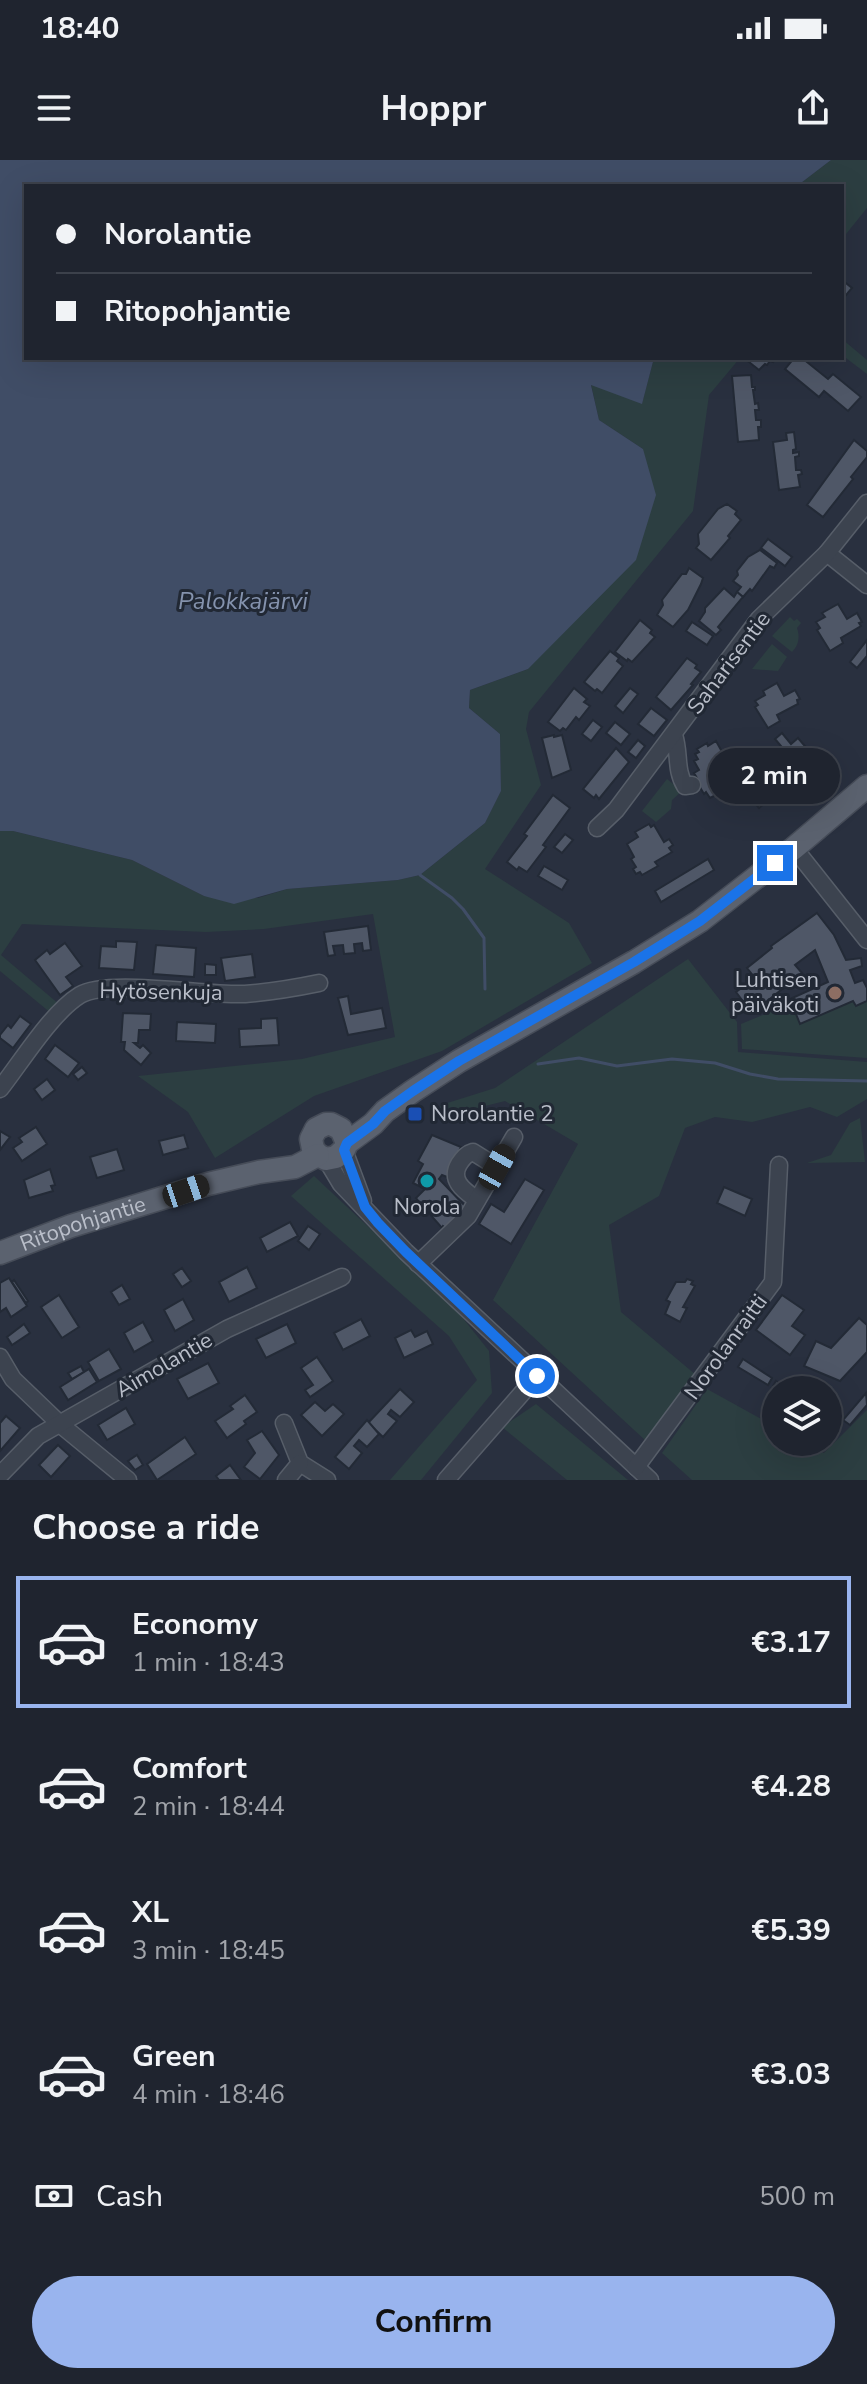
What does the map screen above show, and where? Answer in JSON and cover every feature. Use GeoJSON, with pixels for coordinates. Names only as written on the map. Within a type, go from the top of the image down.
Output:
{"type":"FeatureCollection","features":[{"type":"Feature","properties":{"kind":"main road","name":"Ritopohjantie"},"geometry":{"type":"LineString","coordinates":[[0,1253],[71,1226],[208,1184],[295,1167],[373,1124],[385,1111],[459,1061],[700,921],[865,789]]}},
{"type":"Feature","properties":{"kind":"street","name":"Saharisentie"},"geometry":{"type":"LineString","coordinates":[[597,828],[616,810],[759,619],[827,553],[867,503]]}},
{"type":"Feature","properties":{"kind":"street"},"geometry":{"type":"LineString","coordinates":[[827,553],[867,585]]}},
{"type":"Feature","properties":{"kind":"street"},"geometry":{"type":"LineString","coordinates":[[674,735],[678,745],[680,778],[685,786],[692,785]]}},
{"type":"Feature","properties":{"kind":"street"},"geometry":{"type":"LineString","coordinates":[[794,848],[867,940]]}},
{"type":"Feature","properties":{"kind":"street","name":"Hytösenkuja"},"geometry":{"type":"LineString","coordinates":[[0,1089],[60,1012],[81,995],[96,988],[246,994],[319,983]]}},
{"type":"Feature","properties":{"kind":"street"},"geometry":{"type":"LineString","coordinates":[[418,1264],[468,1216],[514,1137]]}},
{"type":"Feature","properties":{"kind":"street"},"geometry":{"type":"LineString","coordinates":[[331,1146],[341,1184],[418,1264],[650,1480]]}},
{"type":"Feature","properties":{"kind":"street"},"geometry":{"type":"LineString","coordinates":[[477,1200],[456,1180],[455,1172],[460,1163],[473,1152],[497,1167]]}},
{"type":"Feature","properties":{"kind":"street","name":"Norolanraitti"},"geometry":{"type":"LineString","coordinates":[[636,1467],[773,1282],[779,1165]]}},
{"type":"Feature","properties":{"kind":"street","name":"Aimolantie"},"geometry":{"type":"LineString","coordinates":[[0,1475],[38,1436],[227,1329],[342,1277]]}},
{"type":"Feature","properties":{"kind":"street"},"geometry":{"type":"LineString","coordinates":[[0,1357],[13,1379],[61,1425],[128,1480]]}},
{"type":"Feature","properties":{"kind":"street"},"geometry":{"type":"LineString","coordinates":[[446,1480],[537,1376]]}},
{"type":"Feature","properties":{"kind":"street"},"geometry":{"type":"LineString","coordinates":[[284,1423],[300,1463],[327,1480]]}},
{"type":"Feature","properties":{"kind":"street"},"geometry":{"type":"LineString","coordinates":[[286,1480],[300,1463]]}},
{"type":"Feature","properties":{"kind":"shaded area"},"geometry":{"type":"Polygon","coordinates":[[[831,160],[867,160],[867,208],[844,237],[844,184],[800,184],[831,160]]]}},
{"type":"Feature","properties":{"kind":"shaded area"},"geometry":{"type":"Polygon","coordinates":[[[844,341],[867,360],[867,374],[844,357],[844,341]]]}},
{"type":"Feature","properties":{"kind":"shaded area"},"geometry":{"type":"Polygon","coordinates":[[[653,360],[738,360],[709,395],[693,511],[529,712],[526,729],[541,785],[485,869],[569,923],[592,963],[442,1051],[314,1096],[215,1158],[188,1112],[138,1076],[302,1059],[395,1037],[373,914],[264,929],[206,932],[22,924],[1,955],[60,1005],[52,1014],[0,971],[0,831],[13,831],[132,860],[204,896],[258,898],[287,889],[398,880],[420,875],[485,823],[501,791],[500,734],[469,708],[470,690],[528,669],[643,449],[599,420],[591,384],[642,403],[653,360]]]}},
{"type":"Feature","properties":{"kind":"shaded area"},"geometry":{"type":"Polygon","coordinates":[[[790,617],[801,623],[797,628],[799,638],[792,652],[772,636],[790,617]]]}},
{"type":"Feature","properties":{"kind":"shaded area"},"geometry":{"type":"Polygon","coordinates":[[[772,644],[787,657],[778,671],[752,669],[772,644]]]}},
{"type":"Feature","properties":{"kind":"shaded area"},"geometry":{"type":"Polygon","coordinates":[[[667,779],[682,791],[672,800],[671,809],[656,822],[642,811],[667,779]]]}},
{"type":"Feature","properties":{"kind":"shaded area"},"geometry":{"type":"Polygon","coordinates":[[[688,959],[737,1022],[738,1052],[867,1062],[867,1099],[837,1117],[810,1107],[752,1122],[715,1117],[685,1128],[659,1196],[609,1225],[621,1312],[696,1375],[646,1441],[493,1300],[578,1144],[505,1101],[433,1119],[441,1105],[495,1088],[688,959]]]}},
{"type":"Feature","properties":{"kind":"shaded area","name":"Luhtisen päiväkoti"},"geometry":{"type":"Polygon","coordinates":[[[853,1001],[856,1006],[867,1001],[867,1058],[742,1049],[741,1024],[792,1003],[800,1024],[853,1001]]]}},
{"type":"Feature","properties":{"kind":"shaded area"},"geometry":{"type":"Polygon","coordinates":[[[860,1118],[865,1162],[807,1163],[831,1155],[850,1123],[860,1118]]]}},
{"type":"Feature","properties":{"kind":"shaded area"},"geometry":{"type":"Polygon","coordinates":[[[314,1176],[454,1307],[489,1351],[492,1393],[421,1480],[390,1480],[477,1380],[449,1336],[291,1196],[314,1176]]]}},
{"type":"Feature","properties":{"kind":"shaded area"},"geometry":{"type":"Polygon","coordinates":[[[707,1389],[762,1419],[762,1456],[842,1456],[842,1435],[867,1410],[867,1480],[692,1480],[662,1453],[707,1389]]]}},
{"type":"Feature","properties":{"kind":"shaded area"},"geometry":{"type":"Polygon","coordinates":[[[536,1404],[628,1480],[567,1480],[502,1427],[536,1404]]]}},
{"type":"Feature","properties":{"kind":"water","name":"Palokkajärvi"},"geometry":{"type":"Polygon","coordinates":[[[0,160],[831,160],[800,184],[24,184],[24,360],[653,360],[642,404],[591,385],[599,420],[643,449],[656,495],[636,560],[528,669],[470,690],[469,708],[500,734],[501,791],[485,823],[420,875],[398,880],[287,889],[234,904],[204,896],[132,860],[13,831],[0,831],[0,160]]]}},
{"type":"Feature","properties":{"kind":"building"},"geometry":{"type":"Polygon","coordinates":[[[844,282],[852,288],[844,298],[844,282]]]}},
{"type":"Feature","properties":{"kind":"building"},"geometry":{"type":"Polygon","coordinates":[[[746,360],[774,360],[765,364],[759,370],[746,360]]]}},
{"type":"Feature","properties":{"kind":"building"},"geometry":{"type":"Polygon","coordinates":[[[792,360],[804,360],[828,379],[833,374],[861,397],[848,411],[824,391],[819,397],[785,369],[792,360]]]}},
{"type":"Feature","properties":{"kind":"building"},"geometry":{"type":"Polygon","coordinates":[[[751,375],[755,404],[758,403],[759,410],[755,410],[756,420],[761,420],[759,440],[738,442],[732,376],[751,375]]]}},
{"type":"Feature","properties":{"kind":"building"},"geometry":{"type":"Polygon","coordinates":[[[794,432],[796,449],[793,453],[799,452],[799,456],[795,457],[796,470],[801,470],[802,474],[798,475],[800,487],[779,490],[773,442],[787,440],[786,433],[794,432]]]}},
{"type":"Feature","properties":{"kind":"building"},"geometry":{"type":"Polygon","coordinates":[[[854,440],[867,451],[867,457],[823,517],[807,505],[854,440]]]}},
{"type":"Feature","properties":{"kind":"building"},"geometry":{"type":"Polygon","coordinates":[[[727,504],[737,511],[735,514],[741,520],[711,560],[696,548],[699,544],[698,534],[718,509],[727,504]]]}},
{"type":"Feature","properties":{"kind":"building"},"geometry":{"type":"Polygon","coordinates":[[[768,539],[792,557],[785,566],[761,548],[768,539]]]}},
{"type":"Feature","properties":{"kind":"building"},"geometry":{"type":"Polygon","coordinates":[[[760,550],[777,563],[774,568],[770,566],[752,591],[750,589],[743,597],[737,592],[741,587],[733,581],[748,557],[760,550]]]}},
{"type":"Feature","properties":{"kind":"building"},"geometry":{"type":"Polygon","coordinates":[[[689,568],[703,578],[688,610],[673,627],[657,615],[663,605],[662,600],[689,568]]]}},
{"type":"Feature","properties":{"kind":"building"},"geometry":{"type":"Polygon","coordinates":[[[724,588],[734,597],[737,592],[743,597],[718,627],[721,630],[716,635],[699,621],[705,608],[724,588]]]}},
{"type":"Feature","properties":{"kind":"building"},"geometry":{"type":"Polygon","coordinates":[[[838,604],[847,619],[857,613],[862,622],[859,623],[861,626],[841,638],[843,643],[830,651],[817,630],[820,628],[816,622],[825,617],[822,613],[838,604]]]}},
{"type":"Feature","properties":{"kind":"building"},"geometry":{"type":"Polygon","coordinates":[[[640,620],[655,637],[632,662],[627,661],[615,652],[640,620]]]}},
{"type":"Feature","properties":{"kind":"building"},"geometry":{"type":"Polygon","coordinates":[[[692,622],[713,636],[707,645],[686,631],[692,622]]]}},
{"type":"Feature","properties":{"kind":"building"},"geometry":{"type":"Polygon","coordinates":[[[867,640],[867,656],[857,668],[850,662],[867,640]]]}},
{"type":"Feature","properties":{"kind":"building"},"geometry":{"type":"Polygon","coordinates":[[[610,651],[623,666],[602,693],[584,682],[610,651]]]}},
{"type":"Feature","properties":{"kind":"building"},"geometry":{"type":"Polygon","coordinates":[[[687,658],[701,672],[671,710],[656,697],[687,658]]]}},
{"type":"Feature","properties":{"kind":"building"},"geometry":{"type":"Polygon","coordinates":[[[777,683],[784,696],[795,690],[800,699],[797,700],[798,704],[777,715],[780,721],[768,728],[755,707],[758,705],[755,701],[765,695],[763,691],[777,683]]]}},
{"type":"Feature","properties":{"kind":"building"},"geometry":{"type":"Polygon","coordinates":[[[574,688],[587,699],[584,702],[590,706],[579,720],[576,717],[566,730],[563,728],[560,731],[548,722],[574,688]]]}},
{"type":"Feature","properties":{"kind":"building"},"geometry":{"type":"Polygon","coordinates":[[[630,688],[638,694],[623,713],[615,706],[630,688]]]}},
{"type":"Feature","properties":{"kind":"building"},"geometry":{"type":"Polygon","coordinates":[[[651,708],[667,720],[654,736],[638,724],[651,708]]]}},
{"type":"Feature","properties":{"kind":"building"},"geometry":{"type":"Polygon","coordinates":[[[593,720],[602,727],[591,741],[582,734],[593,720]]]}},
{"type":"Feature","properties":{"kind":"building"},"geometry":{"type":"Polygon","coordinates":[[[615,722],[630,734],[621,745],[606,733],[615,722]]]}},
{"type":"Feature","properties":{"kind":"building"},"geometry":{"type":"Polygon","coordinates":[[[782,733],[791,744],[798,738],[816,759],[802,771],[775,739],[782,733]]]}},
{"type":"Feature","properties":{"kind":"building"},"geometry":{"type":"Polygon","coordinates":[[[562,735],[571,770],[552,778],[542,738],[562,735]]]}},
{"type":"Feature","properties":{"kind":"building"},"geometry":{"type":"Polygon","coordinates":[[[638,740],[645,746],[636,758],[628,752],[638,740]]]}},
{"type":"Feature","properties":{"kind":"building"},"geometry":{"type":"Polygon","coordinates":[[[716,741],[725,757],[730,754],[734,761],[729,764],[732,769],[716,778],[721,787],[710,798],[695,779],[694,773],[699,770],[694,761],[698,759],[695,754],[699,752],[697,749],[716,741]]]}},
{"type":"Feature","properties":{"kind":"building"},"geometry":{"type":"Polygon","coordinates":[[[616,748],[629,762],[599,799],[596,795],[594,798],[583,789],[616,748]]]}},
{"type":"Feature","properties":{"kind":"building"},"geometry":{"type":"Polygon","coordinates":[[[744,773],[768,800],[759,808],[736,780],[744,773]]]}},
{"type":"Feature","properties":{"kind":"building"},"geometry":{"type":"Polygon","coordinates":[[[553,795],[570,808],[527,872],[519,867],[517,870],[507,862],[553,795]]]}},
{"type":"Feature","properties":{"kind":"building"},"geometry":{"type":"Polygon","coordinates":[[[649,824],[651,827],[654,825],[664,842],[669,839],[673,845],[669,848],[672,852],[655,862],[658,866],[642,875],[640,872],[636,874],[631,859],[634,857],[627,844],[638,837],[635,832],[649,824]]]}},
{"type":"Feature","properties":{"kind":"building"},"geometry":{"type":"Polygon","coordinates":[[[565,834],[573,840],[562,853],[554,847],[565,834]]]}},
{"type":"Feature","properties":{"kind":"building"},"geometry":{"type":"Polygon","coordinates":[[[708,859],[714,870],[661,902],[655,891],[708,859]]]}},
{"type":"Feature","properties":{"kind":"building"},"geometry":{"type":"Polygon","coordinates":[[[544,866],[568,880],[562,890],[538,876],[544,866]]]}},
{"type":"Feature","properties":{"kind":"building"},"geometry":{"type":"Polygon","coordinates":[[[817,913],[834,935],[846,960],[861,958],[862,966],[850,970],[855,983],[863,980],[867,988],[867,1001],[856,1006],[853,1001],[800,1024],[790,999],[828,982],[815,950],[795,965],[802,973],[755,1011],[748,1002],[745,1004],[736,992],[755,978],[747,968],[771,946],[817,913]]]}},
{"type":"Feature","properties":{"kind":"building"},"geometry":{"type":"Polygon","coordinates":[[[368,926],[371,950],[363,951],[362,943],[354,944],[355,953],[344,954],[343,945],[333,946],[335,955],[328,956],[324,932],[368,926]]]}},
{"type":"Feature","properties":{"kind":"building"},"geometry":{"type":"Polygon","coordinates":[[[116,941],[137,942],[134,970],[99,968],[101,946],[116,947],[116,941]]]}},
{"type":"Feature","properties":{"kind":"building"},"geometry":{"type":"Polygon","coordinates":[[[65,943],[82,966],[66,977],[73,986],[60,995],[35,960],[47,950],[50,954],[65,943]]]}},
{"type":"Feature","properties":{"kind":"building"},"geometry":{"type":"Polygon","coordinates":[[[156,945],[196,948],[194,977],[153,974],[156,945]]]}},
{"type":"Feature","properties":{"kind":"building"},"geometry":{"type":"Polygon","coordinates":[[[252,954],[255,977],[225,981],[221,958],[252,954]]]}},
{"type":"Feature","properties":{"kind":"building"},"geometry":{"type":"Polygon","coordinates":[[[205,964],[216,965],[216,975],[205,975],[205,964]]]}},
{"type":"Feature","properties":{"kind":"building"},"geometry":{"type":"Polygon","coordinates":[[[348,996],[351,1014],[382,1008],[386,1028],[348,1035],[338,998],[348,996]]]}},
{"type":"Feature","properties":{"kind":"building"},"geometry":{"type":"Polygon","coordinates":[[[123,1013],[151,1014],[150,1030],[139,1030],[138,1043],[134,1043],[140,1048],[143,1045],[151,1053],[141,1065],[124,1050],[125,1042],[121,1042],[123,1013]]]}},
{"type":"Feature","properties":{"kind":"building"},"geometry":{"type":"Polygon","coordinates":[[[20,1016],[31,1024],[13,1048],[0,1035],[8,1025],[11,1028],[20,1016]]]}},
{"type":"Feature","properties":{"kind":"building"},"geometry":{"type":"Polygon","coordinates":[[[277,1018],[279,1045],[240,1047],[239,1029],[261,1028],[261,1019],[277,1018]]]}},
{"type":"Feature","properties":{"kind":"building"},"geometry":{"type":"Polygon","coordinates":[[[177,1022],[216,1024],[215,1043],[176,1041],[177,1022]]]}},
{"type":"Feature","properties":{"kind":"building"},"geometry":{"type":"Polygon","coordinates":[[[55,1045],[79,1063],[68,1077],[45,1059],[55,1045]]]}},
{"type":"Feature","properties":{"kind":"building"},"geometry":{"type":"Polygon","coordinates":[[[82,1067],[87,1073],[78,1080],[73,1074],[82,1067]]]}},
{"type":"Feature","properties":{"kind":"building"},"geometry":{"type":"Polygon","coordinates":[[[47,1079],[55,1090],[42,1100],[34,1089],[47,1079]]]}},
{"type":"Feature","properties":{"kind":"building"},"geometry":{"type":"Polygon","coordinates":[[[36,1127],[47,1144],[22,1161],[13,1148],[22,1142],[19,1138],[36,1127]]]}},
{"type":"Feature","properties":{"kind":"building"},"geometry":{"type":"Polygon","coordinates":[[[0,1131],[10,1137],[0,1150],[0,1131]]]}},
{"type":"Feature","properties":{"kind":"building"},"geometry":{"type":"Polygon","coordinates":[[[184,1135],[188,1148],[163,1155],[159,1141],[184,1135]]]}},
{"type":"Feature","properties":{"kind":"building","name":"Norola"},"geometry":{"type":"Polygon","coordinates":[[[432,1135],[461,1147],[447,1177],[442,1175],[439,1179],[466,1207],[448,1230],[417,1205],[420,1203],[416,1198],[425,1189],[413,1183],[423,1164],[418,1161],[432,1135]]]}},
{"type":"Feature","properties":{"kind":"building"},"geometry":{"type":"Polygon","coordinates":[[[117,1149],[124,1170],[97,1178],[90,1157],[117,1149]]]}},
{"type":"Feature","properties":{"kind":"building"},"geometry":{"type":"Polygon","coordinates":[[[50,1169],[55,1185],[51,1186],[53,1191],[29,1198],[24,1180],[50,1169]]]}},
{"type":"Feature","properties":{"kind":"building"},"geometry":{"type":"Polygon","coordinates":[[[525,1179],[544,1190],[511,1244],[479,1224],[491,1204],[504,1212],[525,1179]]]}},
{"type":"Feature","properties":{"kind":"building"},"geometry":{"type":"Polygon","coordinates":[[[724,1187],[752,1199],[745,1216],[717,1203],[724,1187]]]}},
{"type":"Feature","properties":{"kind":"building"},"geometry":{"type":"Polygon","coordinates":[[[290,1222],[298,1236],[267,1252],[260,1238],[290,1222]]]}},
{"type":"Feature","properties":{"kind":"building"},"geometry":{"type":"Polygon","coordinates":[[[308,1226],[320,1234],[309,1250],[298,1241],[308,1226]]]}},
{"type":"Feature","properties":{"kind":"building"},"geometry":{"type":"Polygon","coordinates":[[[247,1267],[257,1288],[229,1302],[219,1282],[247,1267]]]}},
{"type":"Feature","properties":{"kind":"building"},"geometry":{"type":"Polygon","coordinates":[[[182,1268],[191,1281],[182,1287],[173,1274],[182,1268]]]}},
{"type":"Feature","properties":{"kind":"building"},"geometry":{"type":"Polygon","coordinates":[[[9,1278],[27,1306],[11,1317],[6,1308],[0,1312],[0,1283],[9,1278]]]}},
{"type":"Feature","properties":{"kind":"building"},"geometry":{"type":"Polygon","coordinates":[[[14,1280],[28,1301],[26,1303],[12,1282],[14,1280]]]}},
{"type":"Feature","properties":{"kind":"building"},"geometry":{"type":"Polygon","coordinates":[[[693,1281],[691,1284],[695,1286],[683,1307],[687,1308],[680,1322],[665,1314],[670,1302],[666,1300],[676,1282],[693,1281]]]}},
{"type":"Feature","properties":{"kind":"building"},"geometry":{"type":"Polygon","coordinates":[[[122,1285],[130,1299],[119,1305],[111,1292],[122,1285]]]}},
{"type":"Feature","properties":{"kind":"building"},"geometry":{"type":"Polygon","coordinates":[[[59,1295],[79,1327],[62,1338],[41,1307],[59,1295]]]}},
{"type":"Feature","properties":{"kind":"building"},"geometry":{"type":"Polygon","coordinates":[[[782,1295],[804,1310],[792,1326],[805,1335],[790,1355],[756,1330],[782,1295]]]}},
{"type":"Feature","properties":{"kind":"building"},"geometry":{"type":"Polygon","coordinates":[[[183,1299],[194,1320],[175,1331],[164,1310],[183,1299]]]}},
{"type":"Feature","properties":{"kind":"building"},"geometry":{"type":"Polygon","coordinates":[[[859,1318],[867,1325],[867,1352],[842,1379],[842,1376],[828,1376],[804,1366],[816,1341],[831,1348],[859,1318]]]}},
{"type":"Feature","properties":{"kind":"building"},"geometry":{"type":"Polygon","coordinates":[[[361,1319],[370,1336],[343,1350],[334,1333],[361,1319]]]}},
{"type":"Feature","properties":{"kind":"building"},"geometry":{"type":"Polygon","coordinates":[[[143,1322],[153,1341],[134,1352],[124,1333],[143,1322]]]}},
{"type":"Feature","properties":{"kind":"building"},"geometry":{"type":"Polygon","coordinates":[[[24,1324],[30,1333],[12,1345],[7,1337],[24,1324]]]}},
{"type":"Feature","properties":{"kind":"building"},"geometry":{"type":"Polygon","coordinates":[[[287,1324],[296,1343],[266,1358],[256,1339],[287,1324]]]}},
{"type":"Feature","properties":{"kind":"building"},"geometry":{"type":"Polygon","coordinates":[[[411,1330],[415,1337],[427,1331],[433,1344],[404,1358],[395,1338],[411,1330]]]}},
{"type":"Feature","properties":{"kind":"building"},"geometry":{"type":"Polygon","coordinates":[[[109,1349],[121,1369],[99,1381],[88,1362],[109,1349]]]}},
{"type":"Feature","properties":{"kind":"building"},"geometry":{"type":"Polygon","coordinates":[[[317,1357],[333,1381],[310,1397],[305,1390],[313,1385],[301,1368],[317,1357]]]}},
{"type":"Feature","properties":{"kind":"building"},"geometry":{"type":"Polygon","coordinates":[[[743,1359],[769,1376],[762,1376],[762,1381],[738,1367],[743,1359]]]}},
{"type":"Feature","properties":{"kind":"building"},"geometry":{"type":"Polygon","coordinates":[[[208,1363],[219,1383],[188,1399],[177,1379],[208,1363]]]}},
{"type":"Feature","properties":{"kind":"building"},"geometry":{"type":"Polygon","coordinates":[[[81,1366],[84,1372],[72,1379],[68,1373],[81,1366]]]}},
{"type":"Feature","properties":{"kind":"building"},"geometry":{"type":"Polygon","coordinates":[[[89,1369],[97,1382],[68,1400],[60,1387],[89,1369]]]}},
{"type":"Feature","properties":{"kind":"building"},"geometry":{"type":"Polygon","coordinates":[[[400,1389],[414,1402],[400,1417],[391,1410],[388,1414],[397,1421],[383,1437],[368,1423],[400,1389]]]}},
{"type":"Feature","properties":{"kind":"building"},"geometry":{"type":"Polygon","coordinates":[[[866,1393],[867,1405],[850,1425],[843,1420],[866,1393]]]}},
{"type":"Feature","properties":{"kind":"building"},"geometry":{"type":"Polygon","coordinates":[[[245,1395],[257,1412],[227,1438],[215,1421],[233,1409],[230,1406],[245,1395]]]}},
{"type":"Feature","properties":{"kind":"building"},"geometry":{"type":"Polygon","coordinates":[[[315,1402],[325,1411],[333,1404],[344,1414],[322,1436],[301,1415],[315,1402]]]}},
{"type":"Feature","properties":{"kind":"building"},"geometry":{"type":"Polygon","coordinates":[[[126,1408],[135,1424],[107,1440],[98,1425],[126,1408]]]}},
{"type":"Feature","properties":{"kind":"building"},"geometry":{"type":"Polygon","coordinates":[[[6,1416],[20,1428],[0,1451],[0,1423],[6,1416]]]}},
{"type":"Feature","properties":{"kind":"building"},"geometry":{"type":"Polygon","coordinates":[[[367,1420],[379,1434],[367,1447],[359,1440],[354,1446],[362,1453],[349,1469],[335,1457],[367,1420]]]}},
{"type":"Feature","properties":{"kind":"building"},"geometry":{"type":"Polygon","coordinates":[[[262,1431],[279,1455],[260,1479],[244,1467],[255,1453],[247,1440],[262,1431]]]}},
{"type":"Feature","properties":{"kind":"building"},"geometry":{"type":"Polygon","coordinates":[[[185,1437],[196,1454],[157,1480],[147,1464],[185,1437]]]}},
{"type":"Feature","properties":{"kind":"building"},"geometry":{"type":"Polygon","coordinates":[[[58,1445],[70,1456],[51,1477],[39,1465],[58,1445]]]}},
{"type":"Feature","properties":{"kind":"building"},"geometry":{"type":"Polygon","coordinates":[[[137,1455],[143,1465],[135,1470],[128,1461],[137,1455]]]}},
{"type":"Feature","properties":{"kind":"building"},"geometry":{"type":"Polygon","coordinates":[[[230,1465],[241,1480],[219,1480],[216,1476],[230,1465]]]}},
{"type":"Feature","properties":{"kind":"waterway"},"geometry":{"type":"LineString","coordinates":[[420,875],[452,898],[484,938],[485,989]]}},
{"type":"Feature","properties":{"kind":"waterway"},"geometry":{"type":"LineString","coordinates":[[538,1064],[579,1058],[617,1066],[672,1059],[715,1063],[778,1079],[867,1081]]}},
{"type":"Feature","properties":{"kind":"place","name":"Luhtisen päiväkoti"},"geometry":{"type":"Point","coordinates":[835,993]}},
{"type":"Feature","properties":{"kind":"place","name":"Norolantie 2"},"geometry":{"type":"Point","coordinates":[415,1114]}},
{"type":"Feature","properties":{"kind":"place","name":"Norola"},"geometry":{"type":"Point","coordinates":[427,1181]}},
{"type":"Feature","properties":{"kind":"route"},"geometry":{"type":"LineString","coordinates":[[537,1376],[378,1223],[365,1207],[344,1150],[347,1143],[385,1111],[459,1061],[700,921],[775,863]]}}]}
